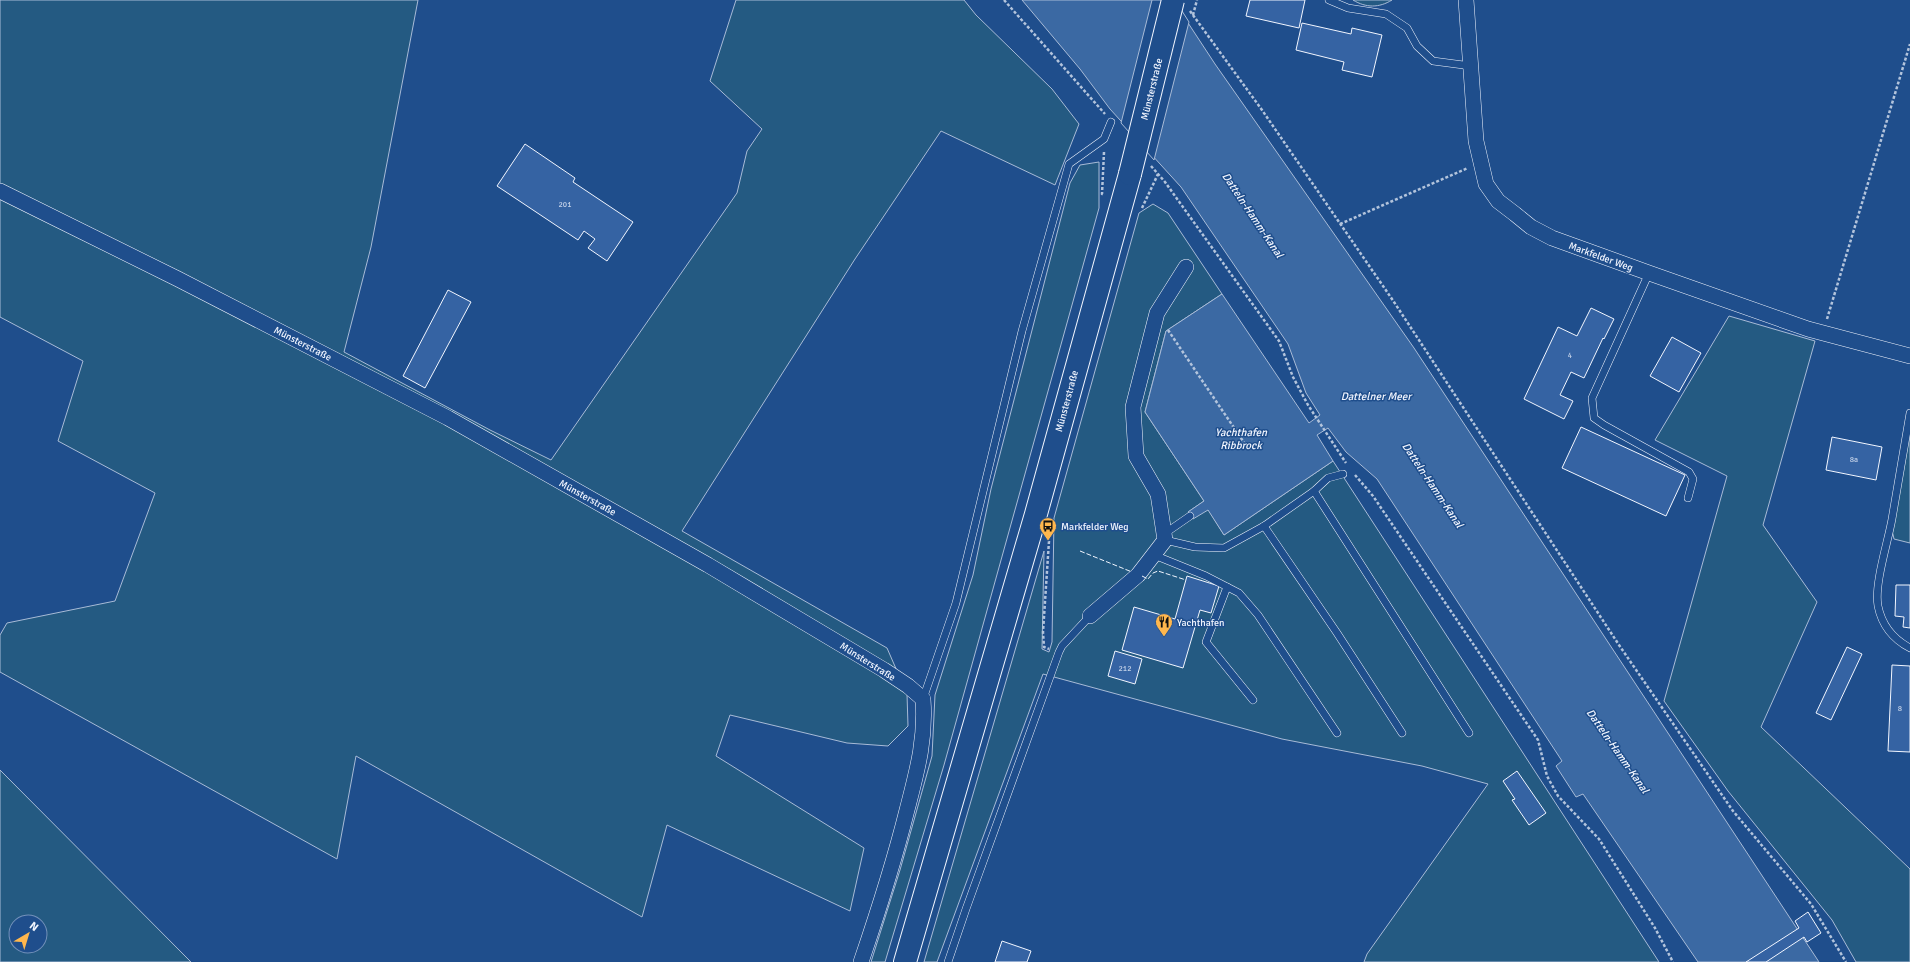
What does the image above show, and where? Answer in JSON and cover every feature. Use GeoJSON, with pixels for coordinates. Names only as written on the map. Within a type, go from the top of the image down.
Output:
{"type":"FeatureCollection","features":[{"type":"Feature","properties":{"kind":"main road","name":"Münsterstraße"},"geometry":{"type":"LineString","coordinates":[[905,962],[1031,529],[1130,174],[1173,0]]}},
{"type":"Feature","properties":{"kind":"street","name":"Markfelder Weg"},"geometry":{"type":"LineString","coordinates":[[1466,0],[1476,141],[1486,184],[1498,201],[1531,227],[1552,238],[1823,333],[1910,356]]}},
{"type":"Feature","properties":{"kind":"street","name":"Münsterstraße"},"geometry":{"type":"LineString","coordinates":[[0,191],[178,279],[448,418],[721,573],[884,670],[908,686],[923,699]]}},
{"type":"Feature","properties":{"kind":"street"},"geometry":{"type":"LineString","coordinates":[[1090,616],[1138,575],[1154,555],[1165,537],[1158,494],[1136,456],[1133,407],[1157,314],[1186,267]]}},
{"type":"Feature","properties":{"kind":"street"},"geometry":{"type":"LineString","coordinates":[[862,962],[892,868],[922,752],[925,723],[923,699]]}},
{"type":"Feature","properties":{"kind":"lane"},"geometry":{"type":"LineString","coordinates":[[1329,0],[1348,8],[1386,14],[1407,28],[1417,46],[1433,62],[1471,66]]}},
{"type":"Feature","properties":{"kind":"lane"},"geometry":{"type":"LineString","coordinates":[[923,699],[956,603],[1020,339],[1068,164],[1104,140],[1111,122]]}},
{"type":"Feature","properties":{"kind":"lane"},"geometry":{"type":"LineString","coordinates":[[1649,273],[1592,398],[1594,418],[1688,472],[1693,479],[1688,498]]}},
{"type":"Feature","properties":{"kind":"lane"},"geometry":{"type":"LineString","coordinates":[[1910,413],[1892,519],[1880,577],[1878,605],[1885,627],[1898,642],[1910,648]]}},
{"type":"Feature","properties":{"kind":"lane"},"geometry":{"type":"LineString","coordinates":[[1190,516],[1165,537],[1195,548],[1224,548],[1264,526],[1314,492],[1328,478],[1343,474]]}},
{"type":"Feature","properties":{"kind":"lane"},"geometry":{"type":"LineString","coordinates":[[1314,492],[1469,733]]}},
{"type":"Feature","properties":{"kind":"lane"},"geometry":{"type":"LineString","coordinates":[[1264,526],[1402,733]]}},
{"type":"Feature","properties":{"kind":"lane"},"geometry":{"type":"LineString","coordinates":[[1154,555],[1206,576],[1239,593],[1258,614],[1337,733]]}},
{"type":"Feature","properties":{"kind":"lane"},"geometry":{"type":"LineString","coordinates":[[1226,587],[1206,642],[1252,700]]}},
{"type":"Feature","properties":{"kind":"lane"},"geometry":{"type":"LineString","coordinates":[[948,962],[1059,652],[1062,646],[1090,616]]}},
{"type":"Feature","properties":{"kind":"path"},"geometry":{"type":"LineString","coordinates":[[1004,0],[1111,122]]}},
{"type":"Feature","properties":{"kind":"path"},"geometry":{"type":"LineString","coordinates":[[1197,0],[1193,15],[1262,110],[1394,302],[1619,645],[1733,811],[1811,904],[1846,962]]}},
{"type":"Feature","properties":{"kind":"path"},"geometry":{"type":"LineString","coordinates":[[1823,333],[1910,44]]}},
{"type":"Feature","properties":{"kind":"path"},"geometry":{"type":"LineString","coordinates":[[1340,224],[1481,162]]}},
{"type":"Feature","properties":{"kind":"path"},"geometry":{"type":"LineString","coordinates":[[1102,194],[1104,164]]}},
{"type":"Feature","properties":{"kind":"path"},"geometry":{"type":"LineString","coordinates":[[1142,209],[1158,174]]}},
{"type":"Feature","properties":{"kind":"path"},"geometry":{"type":"LineString","coordinates":[[1165,182],[1280,341],[1293,377],[1324,431],[1349,467]]}},
{"type":"Feature","properties":{"kind":"path"},"geometry":{"type":"LineString","coordinates":[[1168,330],[1249,450]]}},
{"type":"Feature","properties":{"kind":"path"},"geometry":{"type":"LineString","coordinates":[[1353,473],[1373,496],[1538,740],[1547,776],[1558,796],[1599,839],[1655,928],[1673,962]]}},
{"type":"Feature","properties":{"kind":"path"},"geometry":{"type":"LineString","coordinates":[[1031,529],[1050,534],[1043,632],[1044,647],[1059,652]]}},
{"type":"Feature","properties":{"kind":"shaded area"},"geometry":{"type":"Polygon","coordinates":[[[0,0],[418,0],[371,247],[344,352],[490,430],[551,460],[737,193],[747,151],[762,129],[710,81],[736,0],[964,0],[976,15],[1052,89],[1079,124],[1055,185],[941,131],[855,259],[682,531],[887,648],[907,694],[908,726],[888,746],[847,743],[730,715],[716,756],[864,848],[850,911],[667,825],[642,917],[356,756],[337,859],[0,672],[0,635],[7,623],[115,601],[155,493],[58,441],[83,361],[0,317],[0,0]]]}},
{"type":"Feature","properties":{"kind":"shaded area"},"geometry":{"type":"Polygon","coordinates":[[[1353,0],[1392,0],[1377,6],[1368,6],[1353,0]]]}},
{"type":"Feature","properties":{"kind":"shaded area"},"geometry":{"type":"Polygon","coordinates":[[[1099,162],[1099,208],[944,765],[885,962],[871,962],[900,870],[932,756],[935,695],[973,575],[991,489],[1070,183],[1080,165],[1099,162]]]}},
{"type":"Feature","properties":{"kind":"shaded area"},"geometry":{"type":"Polygon","coordinates":[[[1153,204],[1168,213],[1222,294],[1166,331],[1145,412],[1204,501],[1188,512],[1208,509],[1224,535],[1333,461],[1659,962],[1364,962],[1367,954],[1488,784],[1422,766],[1282,739],[1043,674],[937,962],[924,962],[1044,551],[1042,649],[1049,652],[1052,642],[1054,518],[1139,213],[1153,204]]]}},
{"type":"Feature","properties":{"kind":"shaded area"},"geometry":{"type":"Polygon","coordinates":[[[1729,316],[1815,341],[1763,525],[1817,602],[1761,727],[1910,869],[1910,962],[1856,962],[1832,920],[1728,791],[1664,701],[1727,476],[1655,440],[1729,316]]]}},
{"type":"Feature","properties":{"kind":"shaded area"},"geometry":{"type":"Polygon","coordinates":[[[1910,424],[1910,543],[1894,539],[1891,526],[1910,424]]]}},
{"type":"Feature","properties":{"kind":"shaded area"},"geometry":{"type":"Polygon","coordinates":[[[0,770],[191,962],[0,962],[0,770]]]}},
{"type":"Feature","properties":{"kind":"water","name":"Dattelner Meer"},"geometry":{"type":"Polygon","coordinates":[[[1022,0],[1173,0],[1215,64],[1414,348],[1819,962],[1698,962],[1583,794],[1576,797],[1556,766],[1562,761],[1377,479],[1346,452],[1328,428],[1317,435],[1333,461],[1224,535],[1208,510],[1193,519],[1188,512],[1204,501],[1145,412],[1166,331],[1222,294],[1309,423],[1320,415],[1306,393],[1288,344],[1181,187],[1110,109],[1080,69],[1022,0]]]}},
{"type":"Feature","properties":{"kind":"pier"},"geometry":{"type":"Polygon","coordinates":[[[1152,0],[1175,0],[1189,22],[1154,160],[1121,123],[1152,0]]]}},
{"type":"Feature","properties":{"kind":"building"},"geometry":{"type":"Polygon","coordinates":[[[1250,0],[1305,0],[1299,28],[1246,16],[1250,0]]]}},
{"type":"Feature","properties":{"kind":"building"},"geometry":{"type":"Polygon","coordinates":[[[1302,23],[1351,34],[1352,28],[1382,35],[1372,77],[1342,70],[1344,62],[1296,50],[1302,23]]]}},
{"type":"Feature","properties":{"kind":"building"},"geometry":{"type":"Polygon","coordinates":[[[525,144],[575,178],[573,182],[633,222],[607,261],[588,248],[595,239],[584,231],[578,240],[497,186],[525,144]]]}},
{"type":"Feature","properties":{"kind":"building"},"geometry":{"type":"Polygon","coordinates":[[[448,290],[471,302],[425,388],[403,376],[448,290]]]}},
{"type":"Feature","properties":{"kind":"building"},"geometry":{"type":"Polygon","coordinates":[[[1591,308],[1614,319],[1584,378],[1571,372],[1560,395],[1573,401],[1564,419],[1524,399],[1558,327],[1577,336],[1591,308]]]}},
{"type":"Feature","properties":{"kind":"building"},"geometry":{"type":"Polygon","coordinates":[[[1672,337],[1701,353],[1679,392],[1650,376],[1672,337]]]}},
{"type":"Feature","properties":{"kind":"building"},"geometry":{"type":"Polygon","coordinates":[[[1581,427],[1685,475],[1666,516],[1562,468],[1581,427]]]}},
{"type":"Feature","properties":{"kind":"building"},"geometry":{"type":"Polygon","coordinates":[[[1832,437],[1882,447],[1876,480],[1826,470],[1832,437]]]}},
{"type":"Feature","properties":{"kind":"building"},"geometry":{"type":"Polygon","coordinates":[[[1187,576],[1219,586],[1211,613],[1200,610],[1183,668],[1122,650],[1134,607],[1175,619],[1187,576]]]}},
{"type":"Feature","properties":{"kind":"building"},"geometry":{"type":"Polygon","coordinates":[[[1896,585],[1910,585],[1910,628],[1903,627],[1904,617],[1895,616],[1896,585]]]}},
{"type":"Feature","properties":{"kind":"building"},"geometry":{"type":"Polygon","coordinates":[[[1847,647],[1862,654],[1831,720],[1816,713],[1847,647]]]}},
{"type":"Feature","properties":{"kind":"building"},"geometry":{"type":"Polygon","coordinates":[[[1115,651],[1142,659],[1135,684],[1108,676],[1115,651]]]}},
{"type":"Feature","properties":{"kind":"building"},"geometry":{"type":"Polygon","coordinates":[[[1892,665],[1910,666],[1910,752],[1888,751],[1892,665]]]}},
{"type":"Feature","properties":{"kind":"building"},"geometry":{"type":"Polygon","coordinates":[[[1517,771],[1546,813],[1529,825],[1512,800],[1515,799],[1503,781],[1517,771]]]}},
{"type":"Feature","properties":{"kind":"building"},"geometry":{"type":"Polygon","coordinates":[[[1808,912],[1821,933],[1807,942],[1804,937],[1766,962],[1746,962],[1799,928],[1795,921],[1808,912]]]}},
{"type":"Feature","properties":{"kind":"building"},"geometry":{"type":"Polygon","coordinates":[[[1002,941],[1031,951],[1027,962],[995,962],[1002,941]]]}},
{"type":"Feature","properties":{"kind":"fence"},"geometry":{"type":"LineString","coordinates":[[1080,551],[1132,572]]}},
{"type":"Feature","properties":{"kind":"fence"},"geometry":{"type":"LineString","coordinates":[[1142,576],[1148,579],[1153,573],[1158,571],[1186,580]]}},
{"type":"Feature","properties":{"kind":"place","name":"Markfelder Weg"},"geometry":{"type":"Point","coordinates":[1048,541]}},
{"type":"Feature","properties":{"kind":"place","name":"Yachthafen"},"geometry":{"type":"Point","coordinates":[1164,637]}},
{"type":"Feature","properties":{"kind":"water label","name":"Datteln-Hamm-Kanal"},"geometry":{"type":"Point","coordinates":[1253,215]}},
{"type":"Feature","properties":{"kind":"water label","name":"Yachthafen Ribbrock"},"geometry":{"type":"Point","coordinates":[1241,438]}},
{"type":"Feature","properties":{"kind":"water label","name":"Datteln-Hamm-Kanal"},"geometry":{"type":"Point","coordinates":[1433,485]}},
{"type":"Feature","properties":{"kind":"water label","name":"Datteln-Hamm-Kanal"},"geometry":{"type":"Point","coordinates":[1618,751]}}]}
